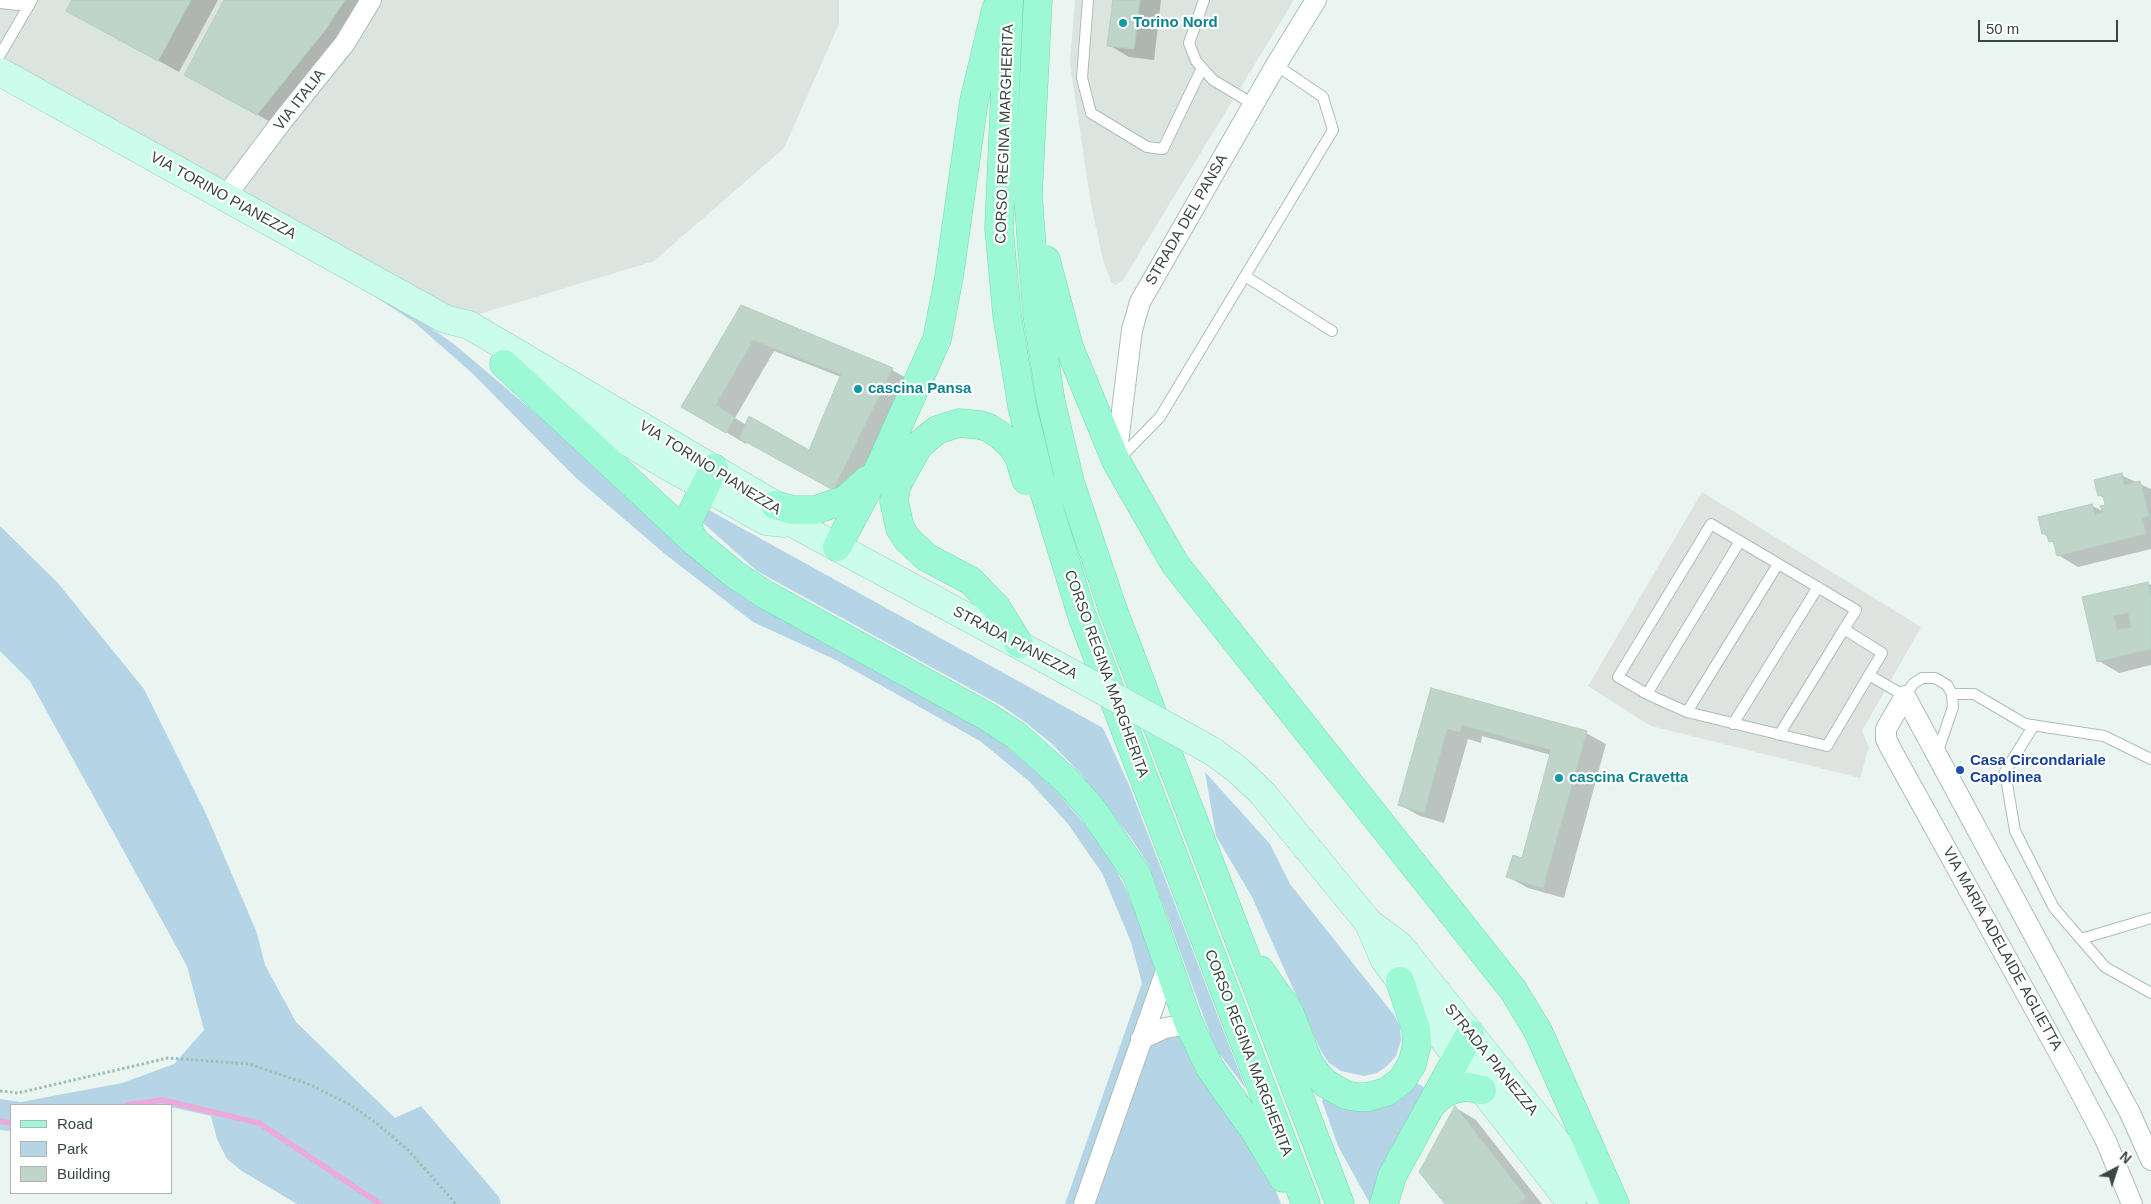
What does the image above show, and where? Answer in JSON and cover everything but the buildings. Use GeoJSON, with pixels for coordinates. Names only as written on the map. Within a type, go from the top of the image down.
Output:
{"type":"FeatureCollection","features":[{"type":"Feature","properties":{"kind":"main road"},"geometry":{"type":"LineString","coordinates":[[837,547],[880,466],[937,339],[949,277],[974,101],[1005,1]]}},
{"type":"Feature","properties":{"kind":"main road","name":"CORSO REGINA MARGHERITA"},"geometry":{"type":"LineString","coordinates":[[1005,1],[999,228],[1007,315],[1024,415],[1039,475],[1082,616],[1306,1204]]}},
{"type":"Feature","properties":{"kind":"main road","name":"CORSO REGINA MARGHERITA"},"geometry":{"type":"LineString","coordinates":[[1037,6],[1028,195],[1037,314],[1051,402],[1070,482],[1113,610],[1340,1204]]}},
{"type":"Feature","properties":{"kind":"main road","name":"VIA TORINO PIANEZZA"},"geometry":{"type":"LineString","coordinates":[[0,72],[445,318],[469,325],[710,477],[766,521],[796,525]]}},
{"type":"Feature","properties":{"kind":"main road"},"geometry":{"type":"LineString","coordinates":[[1028,195],[1069,348],[1116,461],[1174,564],[1513,990],[1538,1031],[1587,1192],[1615,1204]]}},
{"type":"Feature","properties":{"kind":"main road","name":"VIA TORINO PIANEZZA"},"geometry":{"type":"LineString","coordinates":[[445,318],[462,335],[559,402],[710,477],[775,504],[796,525]]}},
{"type":"Feature","properties":{"kind":"main road"},"geometry":{"type":"LineString","coordinates":[[504,364],[695,542],[734,574],[766,595],[986,716],[1040,755],[1066,780],[1092,809],[1136,875],[1189,1024],[1210,1068],[1256,1133],[1299,1204]]}},
{"type":"Feature","properties":{"kind":"main road"},"geometry":{"type":"LineString","coordinates":[[1019,644],[996,607],[971,582],[916,549],[900,528],[894,502],[896,487],[919,444],[937,430],[959,423],[980,425],[989,428],[1012,446],[1019,457],[1049,570],[1082,616]]}},
{"type":"Feature","properties":{"kind":"main road"},"geometry":{"type":"LineString","coordinates":[[775,504],[793,510],[815,510],[830,506],[845,500],[880,466]]}},
{"type":"Feature","properties":{"kind":"main road"},"geometry":{"type":"LineString","coordinates":[[695,542],[690,534],[687,523],[710,477]]}},
{"type":"Feature","properties":{"kind":"main road","name":"STRADA PIANEZZA"},"geometry":{"type":"LineString","coordinates":[[796,525],[1019,644],[1212,751],[1238,770],[1263,794],[1287,822],[1369,923],[1400,946],[1470,1034],[1587,1192]]}},
{"type":"Feature","properties":{"kind":"main road","name":"STRADA PIANEZZA"},"geometry":{"type":"LineString","coordinates":[[1369,923],[1384,959],[1482,1090],[1587,1192]]}},
{"type":"Feature","properties":{"kind":"main road"},"geometry":{"type":"LineString","coordinates":[[1236,935],[1288,1010],[1308,1061],[1316,1073],[1325,1083],[1346,1095],[1368,1097],[1386,1092],[1402,1080],[1412,1064],[1417,1044],[1416,1029],[1400,981]]}},
{"type":"Feature","properties":{"kind":"main road"},"geometry":{"type":"LineString","coordinates":[[1384,1204],[1392,1176],[1470,1034]]}},
{"type":"Feature","properties":{"kind":"main road"},"geometry":{"type":"LineString","coordinates":[[1433,1104],[1443,1094],[1454,1089],[1468,1086],[1482,1090]]}},
{"type":"Feature","properties":{"kind":"street","name":"VIA ITALIA"},"geometry":{"type":"LineString","coordinates":[[226,198],[283,120],[345,43],[371,0]]}},
{"type":"Feature","properties":{"kind":"street","name":"STRADA DEL PANSA"},"geometry":{"type":"LineString","coordinates":[[1116,461],[1132,330],[1140,302],[1276,65],[1316,0]]}},
{"type":"Feature","properties":{"kind":"street"},"geometry":{"type":"LineString","coordinates":[[1905,696],[1938,754],[2130,1113],[2151,1160]]}},
{"type":"Feature","properties":{"kind":"street","name":"VIA MARIA ADELAIDE AGLIETTA"},"geometry":{"type":"LineString","coordinates":[[1905,696],[1886,729],[1886,739],[2074,1080],[2106,1141],[2132,1204]]}},
{"type":"Feature","properties":{"kind":"street"},"geometry":{"type":"LineString","coordinates":[[1084,1204],[1168,965]]}},
{"type":"Feature","properties":{"kind":"street"},"geometry":{"type":"LineString","coordinates":[[1142,1039],[1165,1028],[1189,1024]]}},
{"type":"Feature","properties":{"kind":"lane"},"geometry":{"type":"LineString","coordinates":[[0,3],[18,5],[26,0]]}},
{"type":"Feature","properties":{"kind":"lane"},"geometry":{"type":"LineString","coordinates":[[0,55],[32,0]]}},
{"type":"Feature","properties":{"kind":"lane"},"geometry":{"type":"LineString","coordinates":[[1088,0],[1082,78],[1092,113],[1147,148],[1163,149],[1202,68]]}},
{"type":"Feature","properties":{"kind":"lane"},"geometry":{"type":"LineString","coordinates":[[1204,0],[1189,43],[1196,61],[1213,80],[1254,104]]}},
{"type":"Feature","properties":{"kind":"lane"},"geometry":{"type":"LineString","coordinates":[[1116,461],[1160,417],[1333,130],[1323,97],[1276,65]]}},
{"type":"Feature","properties":{"kind":"lane"},"geometry":{"type":"LineString","coordinates":[[1245,276],[1332,331]]}},
{"type":"Feature","properties":{"kind":"lane"},"geometry":{"type":"LineString","coordinates":[[1779,735],[1844,629],[1856,610],[1711,524],[1618,677],[1647,694],[1687,712],[1733,724],[1779,735],[1827,746],[1882,653],[1844,629]]}},
{"type":"Feature","properties":{"kind":"lane"},"geometry":{"type":"LineString","coordinates":[[1647,694],[1740,541]]}},
{"type":"Feature","properties":{"kind":"lane"},"geometry":{"type":"LineString","coordinates":[[1687,712],[1778,564]]}},
{"type":"Feature","properties":{"kind":"lane"},"geometry":{"type":"LineString","coordinates":[[1733,724],[1818,587]]}},
{"type":"Feature","properties":{"kind":"lane"},"geometry":{"type":"LineString","coordinates":[[1869,675],[1905,696]]}},
{"type":"Feature","properties":{"kind":"lane","name":"VIA MARIA ADELAIDE AGLIETTA"},"geometry":{"type":"LineString","coordinates":[[1905,696],[1913,684],[1922,678],[1935,678],[1947,685],[1952,694]]}},
{"type":"Feature","properties":{"kind":"lane"},"geometry":{"type":"LineString","coordinates":[[1938,754],[1953,706],[1952,694],[1974,694],[2025,724],[2104,736],[2151,759]]}},
{"type":"Feature","properties":{"kind":"lane"},"geometry":{"type":"LineString","coordinates":[[2034,725],[2005,772],[2015,831],[2054,908],[2105,967],[2151,993]]}},
{"type":"Feature","properties":{"kind":"lane"},"geometry":{"type":"LineString","coordinates":[[2081,939],[2151,918]]}},
{"type":"Feature","properties":{"kind":"path"},"geometry":{"type":"LineString","coordinates":[[0,1091],[18,1093],[168,1058],[249,1064],[308,1084],[349,1104],[379,1125],[409,1151],[456,1204]]}},
{"type":"Feature","properties":{"kind":"shaded area"},"geometry":{"type":"Polygon","coordinates":[[[0,0],[839,0],[839,24],[784,148],[654,261],[463,319],[0,60],[0,0]]]}},
{"type":"Feature","properties":{"kind":"shaded area"},"geometry":{"type":"Polygon","coordinates":[[[1075,0],[1294,0],[1123,280],[1116,285],[1112,283],[1103,260],[1091,204],[1072,78],[1070,61],[1075,0]]]}},
{"type":"Feature","properties":{"kind":"shaded area"},"geometry":{"type":"Polygon","coordinates":[[[1702,492],[1921,627],[1862,731],[1869,747],[1860,778],[1651,726],[1588,686],[1702,492]]]}},
{"type":"Feature","properties":{"kind":"green space"},"geometry":{"type":"Polygon","coordinates":[[[362,288],[424,323],[455,345],[565,438],[752,602],[982,729],[1004,744],[1052,786],[1087,827],[1108,855],[1126,889],[1159,972],[1077,1204],[1065,1204],[1142,983],[1131,942],[1102,873],[1068,824],[1030,782],[980,741],[836,660],[753,622],[665,554],[575,477],[472,373],[414,322],[362,288]]]}},
{"type":"Feature","properties":{"kind":"green space"},"geometry":{"type":"Polygon","coordinates":[[[709,510],[1103,728],[1129,785],[1246,1089],[1215,1048],[1149,866],[1131,838],[1081,774],[1051,743],[1002,706],[757,571],[702,522],[709,510]]]}},
{"type":"Feature","properties":{"kind":"green space"},"geometry":{"type":"Polygon","coordinates":[[[0,526],[57,582],[144,689],[207,816],[257,933],[265,965],[296,1022],[395,1118],[421,1106],[499,1197],[501,1204],[297,1204],[242,1171],[227,1159],[217,1139],[211,1116],[172,1107],[172,1104],[10,1104],[10,1131],[0,1130],[0,1099],[21,1102],[122,1083],[174,1064],[204,1030],[187,966],[30,681],[0,651],[0,526]]]}},
{"type":"Feature","properties":{"kind":"green space"},"geometry":{"type":"Polygon","coordinates":[[[1205,772],[1270,844],[1290,884],[1394,1015],[1400,1026],[1401,1040],[1396,1056],[1377,1073],[1364,1076],[1341,1071],[1329,1063],[1321,1051],[1252,897],[1216,836],[1205,772]]]}},
{"type":"Feature","properties":{"kind":"green space"},"geometry":{"type":"Polygon","coordinates":[[[1184,1034],[1272,1181],[1281,1204],[1090,1204],[1147,1049],[1166,1037],[1184,1034]]]}},
{"type":"Feature","properties":{"kind":"green space"},"geometry":{"type":"Polygon","coordinates":[[[1417,1083],[1427,1089],[1374,1201],[1369,1202],[1338,1146],[1322,1101],[1327,1094],[1406,1093],[1417,1083]]]}},
{"type":"Feature","properties":{"kind":"waterway"},"geometry":{"type":"LineString","coordinates":[[134,1104],[162,1100],[259,1123],[380,1204]]}},
{"type":"Feature","properties":{"kind":"waterway"},"geometry":{"type":"LineString","coordinates":[[0,1121],[10,1123]]}},
{"type":"Feature","properties":{"kind":"place","name":"Torino Nord"},"geometry":{"type":"Point","coordinates":[1123,23]}},
{"type":"Feature","properties":{"kind":"place","name":"cascina Pansa"},"geometry":{"type":"Point","coordinates":[858,389]}},
{"type":"Feature","properties":{"kind":"place","name":"Casa Circondariale Capolinea"},"geometry":{"type":"Point","coordinates":[1960,770]}},
{"type":"Feature","properties":{"kind":"place","name":"cascina Cravetta"},"geometry":{"type":"Point","coordinates":[1559,778]}}]}
